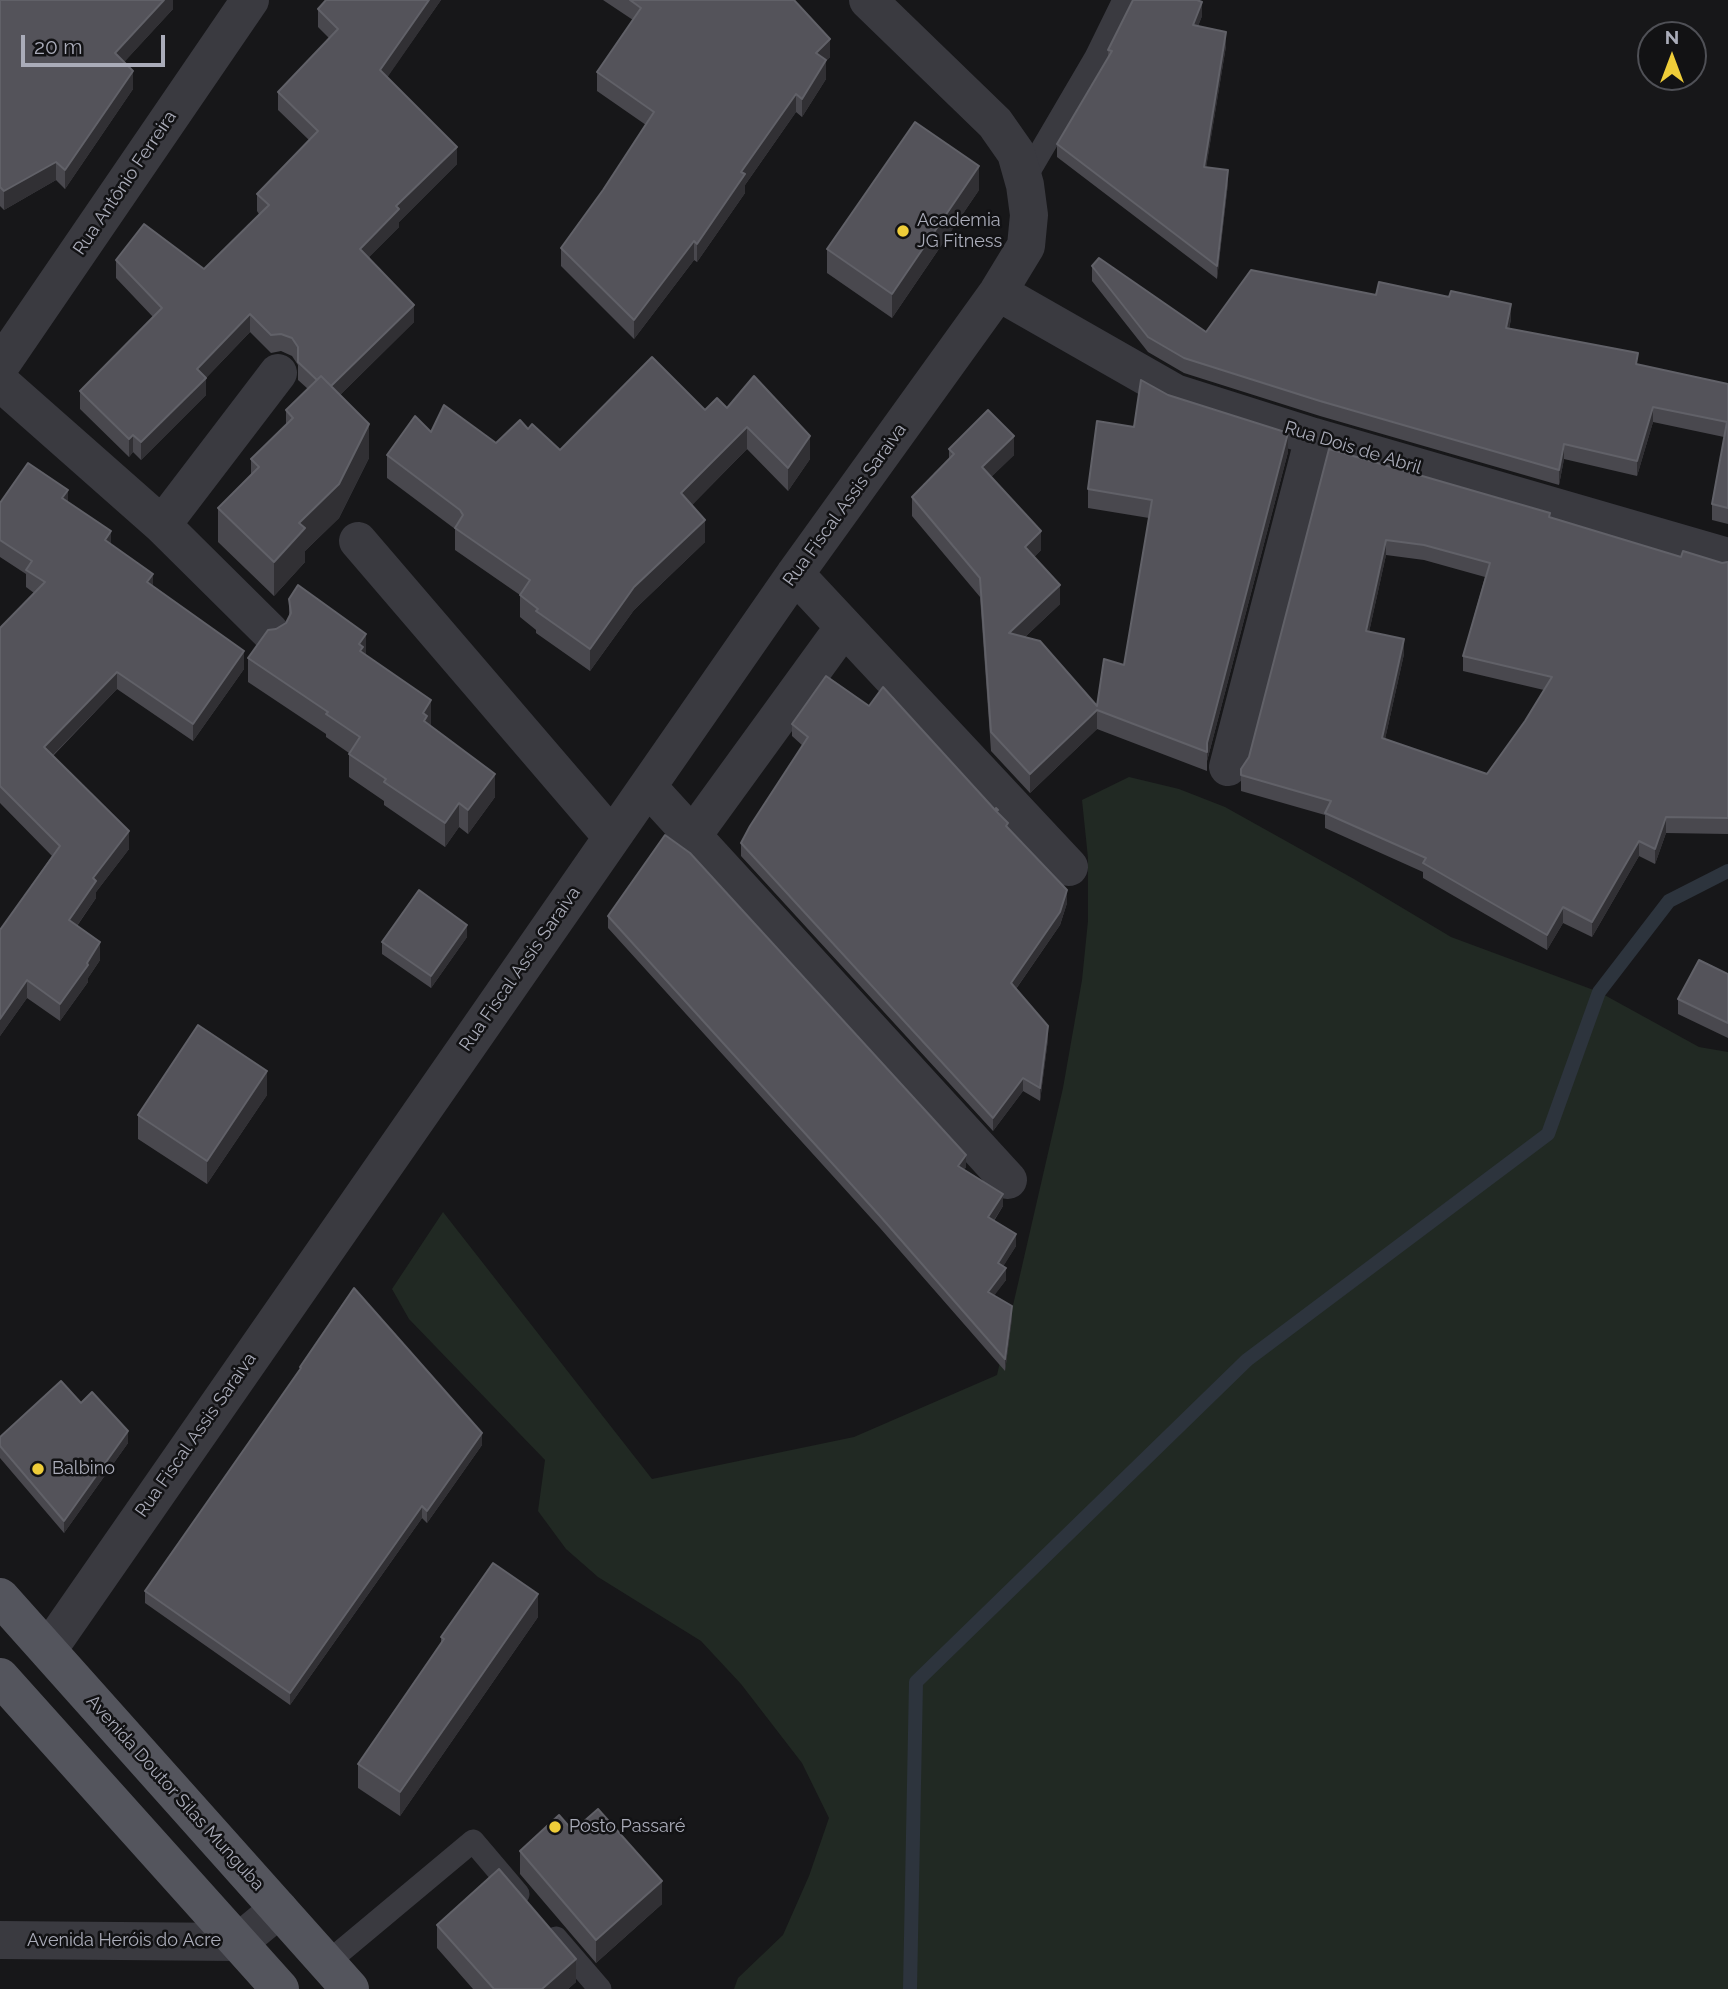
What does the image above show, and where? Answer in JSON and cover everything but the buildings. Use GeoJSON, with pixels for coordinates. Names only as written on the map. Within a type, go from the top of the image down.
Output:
{"type":"FeatureCollection","features":[{"type":"Feature","properties":{"kind":"main road","name":"Avenida Doutor Silas Munguba"},"geometry":{"type":"LineString","coordinates":[[0,1597],[339,1976]]}},
{"type":"Feature","properties":{"kind":"main road"},"geometry":{"type":"LineString","coordinates":[[0,1677],[280,1989]]}},
{"type":"Feature","properties":{"kind":"street","name":"Rua Antônio Ferreira"},"geometry":{"type":"LineString","coordinates":[[0,366],[250,0]]}},
{"type":"Feature","properties":{"kind":"street","name":"Rua Fiscal Assis Saraiva"},"geometry":{"type":"LineString","coordinates":[[48,1650],[795,574],[998,292],[1026,246],[1029,215],[1024,180],[1016,153],[995,123],[868,0]]}},
{"type":"Feature","properties":{"kind":"street","name":"Rua Dois de Abril"},"geometry":{"type":"LineString","coordinates":[[998,292],[1175,393],[1314,437],[1728,557]]}},
{"type":"Feature","properties":{"kind":"street"},"geometry":{"type":"LineString","coordinates":[[162,525],[278,373]]}},
{"type":"Feature","properties":{"kind":"street"},"geometry":{"type":"LineString","coordinates":[[0,382],[162,525],[270,632]]}},
{"type":"Feature","properties":{"kind":"street"},"geometry":{"type":"LineString","coordinates":[[1228,767],[1314,437]]}},
{"type":"Feature","properties":{"kind":"street"},"geometry":{"type":"LineString","coordinates":[[358,541],[612,837]]}},
{"type":"Feature","properties":{"kind":"street"},"geometry":{"type":"LineString","coordinates":[[795,574],[1069,867]]}},
{"type":"Feature","properties":{"kind":"street"},"geometry":{"type":"LineString","coordinates":[[693,835],[844,627]]}},
{"type":"Feature","properties":{"kind":"street"},"geometry":{"type":"LineString","coordinates":[[648,787],[1008,1180]]}},
{"type":"Feature","properties":{"kind":"street","name":"Avenida Heróis do Acre"},"geometry":{"type":"LineString","coordinates":[[0,1940],[239,1942],[279,1909]]}},
{"type":"Feature","properties":{"kind":"lane"},"geometry":{"type":"LineString","coordinates":[[1024,180],[1096,57],[1124,0]]}},
{"type":"Feature","properties":{"kind":"lane"},"geometry":{"type":"LineString","coordinates":[[339,1976],[473,1841],[600,1989]]}},
{"type":"Feature","properties":{"kind":"shaded area"},"geometry":{"type":"Polygon","coordinates":[[[1129,777],[1179,789],[1225,807],[1451,937],[1599,992],[1699,1047],[1728,1052],[1728,1989],[734,1989],[738,1978],[783,1935],[809,1876],[829,1818],[802,1763],[741,1684],[701,1641],[598,1577],[566,1549],[538,1511],[545,1460],[409,1319],[392,1289],[443,1212],[652,1479],[854,1437],[997,1375],[1063,1088],[1082,980],[1088,921],[1088,858],[1082,800],[1129,777]]]}},
{"type":"Feature","properties":{"kind":"waterway"},"geometry":{"type":"LineString","coordinates":[[910,1989],[916,1682],[1247,1360],[1548,1134],[1599,992],[1669,901],[1728,871]]}},
{"type":"Feature","properties":{"kind":"place","name":"Academia JG Fitness"},"geometry":{"type":"Point","coordinates":[903,231]}},
{"type":"Feature","properties":{"kind":"place","name":"Balbino"},"geometry":{"type":"Point","coordinates":[38,1469]}},
{"type":"Feature","properties":{"kind":"place","name":"Posto Passaré"},"geometry":{"type":"Point","coordinates":[555,1827]}}]}
